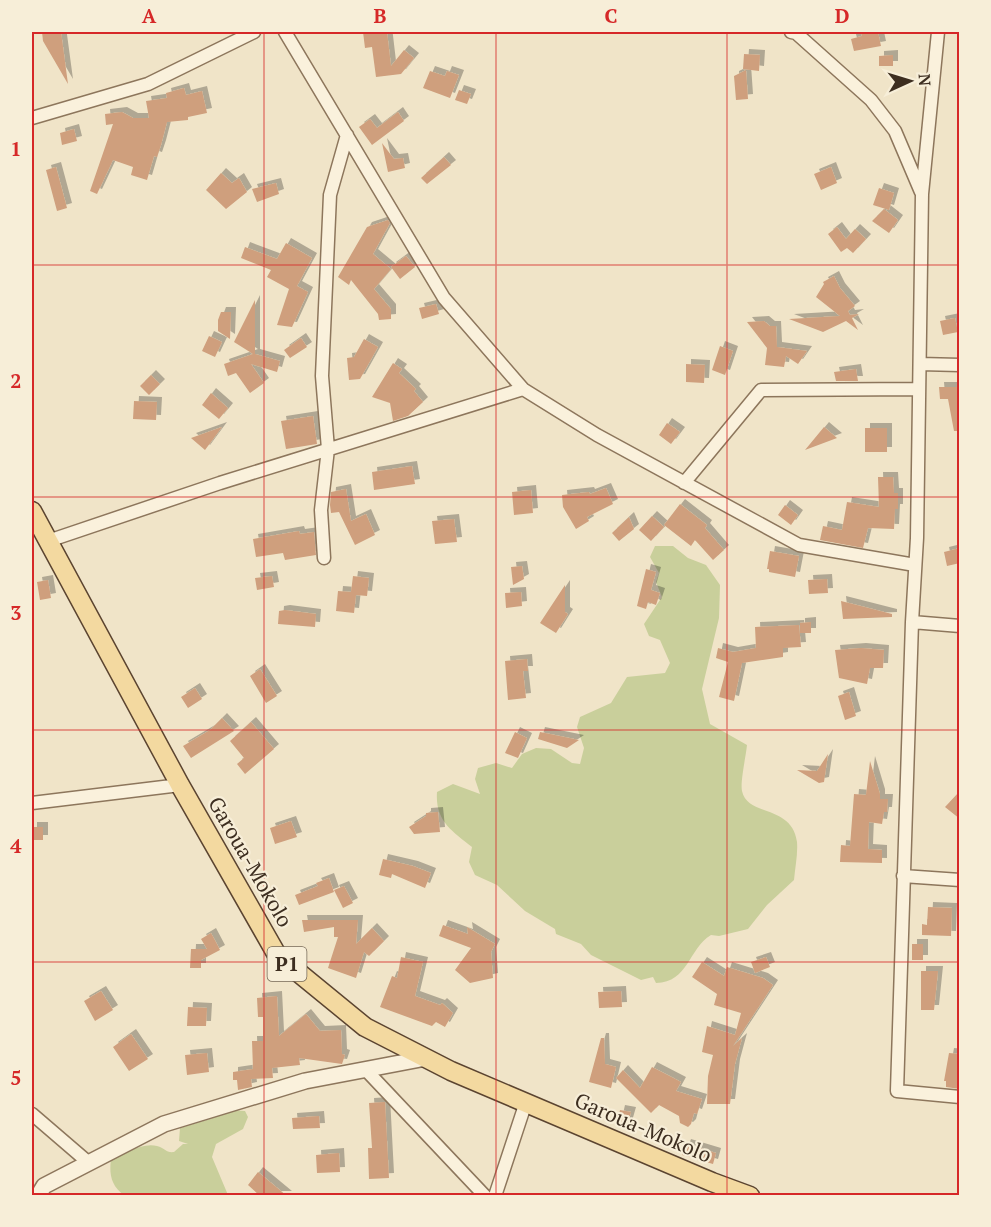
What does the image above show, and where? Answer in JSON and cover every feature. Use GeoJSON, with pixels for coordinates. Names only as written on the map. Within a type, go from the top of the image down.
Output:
{"type":"FeatureCollection","features":[{"type":"Feature","properties":{"kind":"main road","name":"Garoua-Mokolo"},"geometry":{"type":"LineString","coordinates":[[32,511],[180,785],[277,955],[364,1027],[426,1058],[525,1102],[750,1196]]}},
{"type":"Feature","properties":{"kind":"street"},"geometry":{"type":"LineString","coordinates":[[32,118],[148,84],[254,32]]}},
{"type":"Feature","properties":{"kind":"street"},"geometry":{"type":"LineString","coordinates":[[285,32],[444,298],[524,389],[597,435],[799,544],[915,565]]}},
{"type":"Feature","properties":{"kind":"street"},"geometry":{"type":"LineString","coordinates":[[791,32],[796,33],[871,100],[895,131],[922,194]]}},
{"type":"Feature","properties":{"kind":"street"},"geometry":{"type":"LineString","coordinates":[[939,32],[922,194],[915,565],[897,1091],[960,1098]]}},
{"type":"Feature","properties":{"kind":"street"},"geometry":{"type":"LineString","coordinates":[[324,558],[321,510],[328,449],[322,376],[330,195],[347,135]]}},
{"type":"Feature","properties":{"kind":"street"},"geometry":{"type":"LineString","coordinates":[[920,364],[960,365]]}},
{"type":"Feature","properties":{"kind":"street"},"geometry":{"type":"LineString","coordinates":[[48,541],[220,483],[524,389]]}},
{"type":"Feature","properties":{"kind":"street"},"geometry":{"type":"LineString","coordinates":[[684,483],[761,390],[919,389]]}},
{"type":"Feature","properties":{"kind":"street"},"geometry":{"type":"LineString","coordinates":[[912,622],[960,626]]}},
{"type":"Feature","properties":{"kind":"street"},"geometry":{"type":"LineString","coordinates":[[32,802],[180,785]]}},
{"type":"Feature","properties":{"kind":"street"},"geometry":{"type":"LineString","coordinates":[[903,876],[960,880]]}},
{"type":"Feature","properties":{"kind":"street"},"geometry":{"type":"LineString","coordinates":[[38,1196],[44,1186],[164,1124],[305,1081],[426,1058]]}},
{"type":"Feature","properties":{"kind":"street"},"geometry":{"type":"LineString","coordinates":[[365,1069],[485,1196]]}},
{"type":"Feature","properties":{"kind":"street"},"geometry":{"type":"LineString","coordinates":[[495,1196],[525,1102]]}},
{"type":"Feature","properties":{"kind":"street"},"geometry":{"type":"LineString","coordinates":[[32,1114],[89,1163]]}},
{"type":"Feature","properties":{"kind":"green space"},"geometry":{"type":"Polygon","coordinates":[[[655,546],[673,546],[688,558],[706,565],[720,585],[719,618],[702,689],[710,724],[747,745],[742,775],[742,791],[746,799],[752,805],[779,816],[787,822],[797,842],[794,880],[767,905],[748,929],[719,936],[711,935],[697,948],[682,971],[667,981],[656,983],[653,977],[641,980],[591,955],[581,944],[556,934],[555,929],[525,911],[497,885],[475,875],[469,862],[472,847],[446,824],[437,802],[437,792],[453,784],[480,794],[475,779],[478,768],[496,763],[512,768],[522,754],[536,748],[551,749],[572,763],[580,764],[584,748],[577,727],[580,717],[611,703],[627,677],[665,673],[670,663],[660,640],[649,636],[644,624],[662,597],[656,582],[659,573],[650,557],[655,546]]]}},
{"type":"Feature","properties":{"kind":"green space"},"geometry":{"type":"Polygon","coordinates":[[[227,1110],[245,1111],[248,1117],[243,1129],[216,1144],[212,1157],[228,1195],[124,1195],[116,1188],[110,1170],[111,1159],[134,1149],[152,1145],[174,1152],[183,1144],[188,1144],[179,1141],[180,1128],[210,1119],[227,1110]]]}},
{"type":"Feature","properties":{"kind":"building"},"geometry":{"type":"Polygon","coordinates":[[[42,32],[61,32],[68,84],[43,41],[42,32]]]}},
{"type":"Feature","properties":{"kind":"building"},"geometry":{"type":"Polygon","coordinates":[[[363,32],[387,32],[391,66],[404,50],[414,58],[401,74],[376,77],[372,47],[365,48],[363,32]]]}},
{"type":"Feature","properties":{"kind":"building"},"geometry":{"type":"Polygon","coordinates":[[[861,32],[878,32],[881,46],[854,51],[851,39],[862,36],[861,32]]]}},
{"type":"Feature","properties":{"kind":"building"},"geometry":{"type":"Polygon","coordinates":[[[744,54],[760,55],[759,71],[743,69],[744,54]]]}},
{"type":"Feature","properties":{"kind":"building"},"geometry":{"type":"Polygon","coordinates":[[[893,55],[893,66],[879,66],[879,56],[893,55]]]}},
{"type":"Feature","properties":{"kind":"building"},"geometry":{"type":"Polygon","coordinates":[[[746,70],[748,99],[736,100],[734,76],[746,70]]]}},
{"type":"Feature","properties":{"kind":"building"},"geometry":{"type":"Polygon","coordinates":[[[430,71],[445,76],[447,71],[459,75],[450,98],[423,88],[430,71]]]}},
{"type":"Feature","properties":{"kind":"building"},"geometry":{"type":"Polygon","coordinates":[[[184,88],[186,95],[202,91],[207,113],[188,117],[188,120],[167,122],[157,157],[154,156],[147,180],[131,175],[133,167],[113,160],[97,194],[90,191],[113,124],[106,125],[105,114],[122,112],[133,118],[149,118],[146,101],[167,98],[166,93],[184,88]]]}},
{"type":"Feature","properties":{"kind":"building"},"geometry":{"type":"Polygon","coordinates":[[[459,90],[471,94],[467,104],[455,100],[459,90]]]}},
{"type":"Feature","properties":{"kind":"building"},"geometry":{"type":"Polygon","coordinates":[[[398,112],[404,121],[372,145],[359,127],[370,119],[377,128],[398,112]]]}},
{"type":"Feature","properties":{"kind":"building"},"geometry":{"type":"Polygon","coordinates":[[[74,129],[77,141],[62,145],[60,133],[74,129]]]}},
{"type":"Feature","properties":{"kind":"building"},"geometry":{"type":"Polygon","coordinates":[[[382,143],[394,159],[403,158],[405,168],[388,172],[382,143]]]}},
{"type":"Feature","properties":{"kind":"building"},"geometry":{"type":"Polygon","coordinates":[[[444,157],[451,165],[427,184],[421,178],[444,157]]]}},
{"type":"Feature","properties":{"kind":"building"},"geometry":{"type":"Polygon","coordinates":[[[56,167],[67,208],[57,211],[46,170],[56,167]]]}},
{"type":"Feature","properties":{"kind":"building"},"geometry":{"type":"Polygon","coordinates":[[[831,167],[837,183],[821,190],[814,174],[831,167]]]}},
{"type":"Feature","properties":{"kind":"building"},"geometry":{"type":"Polygon","coordinates":[[[221,173],[232,183],[239,178],[247,192],[226,209],[206,190],[221,173]]]}},
{"type":"Feature","properties":{"kind":"building"},"geometry":{"type":"Polygon","coordinates":[[[276,183],[279,194],[257,202],[252,189],[276,183]]]}},
{"type":"Feature","properties":{"kind":"building"},"geometry":{"type":"Polygon","coordinates":[[[879,188],[894,193],[889,210],[873,205],[879,188]]]}},
{"type":"Feature","properties":{"kind":"building"},"geometry":{"type":"Polygon","coordinates":[[[884,209],[898,220],[889,233],[872,221],[884,209]]]}},
{"type":"Feature","properties":{"kind":"building"},"geometry":{"type":"Polygon","coordinates":[[[388,220],[390,223],[373,254],[391,269],[374,289],[391,309],[391,319],[379,320],[378,314],[351,280],[349,285],[338,277],[367,227],[388,220]]]}},
{"type":"Feature","properties":{"kind":"building"},"geometry":{"type":"Polygon","coordinates":[[[837,227],[846,239],[855,229],[866,239],[853,253],[847,248],[841,252],[828,234],[837,227]]]}},
{"type":"Feature","properties":{"kind":"building"},"geometry":{"type":"Polygon","coordinates":[[[286,243],[312,258],[297,286],[308,292],[292,327],[277,325],[289,289],[267,277],[271,270],[241,258],[245,247],[277,259],[286,243]]]}},
{"type":"Feature","properties":{"kind":"building"},"geometry":{"type":"Polygon","coordinates":[[[406,256],[415,267],[400,279],[391,267],[406,256]]]}},
{"type":"Feature","properties":{"kind":"building"},"geometry":{"type":"Polygon","coordinates":[[[834,276],[840,288],[855,306],[848,311],[850,315],[859,314],[852,318],[858,330],[846,321],[823,332],[789,319],[840,316],[816,297],[823,282],[834,276]]]}},
{"type":"Feature","properties":{"kind":"building"},"geometry":{"type":"Polygon","coordinates":[[[255,300],[255,354],[280,361],[277,372],[251,364],[264,383],[250,393],[236,373],[228,376],[224,364],[253,354],[234,342],[255,300]]]}},
{"type":"Feature","properties":{"kind":"building"},"geometry":{"type":"Polygon","coordinates":[[[436,304],[439,314],[422,319],[419,308],[436,304]]]}},
{"type":"Feature","properties":{"kind":"building"},"geometry":{"type":"Polygon","coordinates":[[[221,312],[231,312],[230,339],[218,331],[221,312]]]}},
{"type":"Feature","properties":{"kind":"building"},"geometry":{"type":"Polygon","coordinates":[[[955,318],[958,332],[943,335],[940,321],[955,318]]]}},
{"type":"Feature","properties":{"kind":"building"},"geometry":{"type":"Polygon","coordinates":[[[764,321],[770,326],[776,326],[777,347],[807,351],[798,364],[786,356],[784,367],[765,365],[767,348],[747,322],[764,321]]]}},
{"type":"Feature","properties":{"kind":"building"},"geometry":{"type":"Polygon","coordinates":[[[209,336],[222,342],[215,357],[202,351],[209,336]]]}},
{"type":"Feature","properties":{"kind":"building"},"geometry":{"type":"Polygon","coordinates":[[[301,338],[307,347],[290,358],[284,350],[301,338]]]}},
{"type":"Feature","properties":{"kind":"building"},"geometry":{"type":"Polygon","coordinates":[[[364,339],[378,347],[360,379],[349,380],[347,358],[354,357],[364,339]]]}},
{"type":"Feature","properties":{"kind":"building"},"geometry":{"type":"Polygon","coordinates":[[[720,346],[733,351],[725,375],[712,370],[720,346]]]}},
{"type":"Feature","properties":{"kind":"building"},"geometry":{"type":"Polygon","coordinates":[[[393,363],[402,369],[399,373],[416,389],[414,391],[423,402],[408,416],[393,421],[390,403],[372,397],[393,363]]]}},
{"type":"Feature","properties":{"kind":"building"},"geometry":{"type":"Polygon","coordinates":[[[686,364],[705,365],[704,383],[686,382],[686,364]]]}},
{"type":"Feature","properties":{"kind":"building"},"geometry":{"type":"Polygon","coordinates":[[[856,369],[858,381],[836,381],[834,372],[856,369]]]}},
{"type":"Feature","properties":{"kind":"building"},"geometry":{"type":"Polygon","coordinates":[[[151,375],[160,384],[149,395],[140,386],[151,375]]]}},
{"type":"Feature","properties":{"kind":"building"},"geometry":{"type":"Polygon","coordinates":[[[939,387],[960,387],[960,431],[954,431],[948,399],[940,399],[939,387]]]}},
{"type":"Feature","properties":{"kind":"building"},"geometry":{"type":"Polygon","coordinates":[[[211,393],[228,408],[219,419],[202,405],[211,393]]]}},
{"type":"Feature","properties":{"kind":"building"},"geometry":{"type":"Polygon","coordinates":[[[134,401],[157,402],[156,420],[133,419],[134,401]]]}},
{"type":"Feature","properties":{"kind":"building"},"geometry":{"type":"Polygon","coordinates":[[[313,416],[317,444],[286,449],[281,421],[313,416]]]}},
{"type":"Feature","properties":{"kind":"building"},"geometry":{"type":"Polygon","coordinates":[[[667,423],[680,432],[671,444],[659,435],[667,423]]]}},
{"type":"Feature","properties":{"kind":"building"},"geometry":{"type":"Polygon","coordinates":[[[222,427],[205,450],[191,438],[222,427]]]}},
{"type":"Feature","properties":{"kind":"building"},"geometry":{"type":"Polygon","coordinates":[[[824,427],[837,438],[805,450],[824,427]]]}},
{"type":"Feature","properties":{"kind":"building"},"geometry":{"type":"Polygon","coordinates":[[[865,428],[887,428],[887,452],[865,452],[865,428]]]}},
{"type":"Feature","properties":{"kind":"building"},"geometry":{"type":"Polygon","coordinates":[[[412,466],[415,484],[374,490],[372,472],[412,466]]]}},
{"type":"Feature","properties":{"kind":"building"},"geometry":{"type":"Polygon","coordinates":[[[878,477],[893,477],[894,493],[898,493],[894,529],[868,528],[863,548],[820,540],[823,526],[842,530],[847,502],[879,507],[878,477]]]}},
{"type":"Feature","properties":{"kind":"building"},"geometry":{"type":"Polygon","coordinates":[[[606,488],[613,504],[587,517],[589,521],[576,529],[563,507],[562,495],[589,492],[590,494],[606,488]]]}},
{"type":"Feature","properties":{"kind":"building"},"geometry":{"type":"Polygon","coordinates":[[[346,489],[351,521],[366,514],[375,535],[355,545],[339,512],[331,513],[331,492],[346,489]]]}},
{"type":"Feature","properties":{"kind":"building"},"geometry":{"type":"Polygon","coordinates":[[[531,490],[533,513],[514,515],[512,492],[531,490]]]}},
{"type":"Feature","properties":{"kind":"building"},"geometry":{"type":"Polygon","coordinates":[[[680,504],[707,525],[705,528],[724,550],[713,560],[695,540],[691,546],[664,525],[680,504]]]}},
{"type":"Feature","properties":{"kind":"building"},"geometry":{"type":"Polygon","coordinates":[[[785,505],[798,515],[791,525],[778,515],[785,505]]]}},
{"type":"Feature","properties":{"kind":"building"},"geometry":{"type":"Polygon","coordinates":[[[652,516],[664,527],[651,541],[639,530],[652,516]]]}},
{"type":"Feature","properties":{"kind":"building"},"geometry":{"type":"Polygon","coordinates":[[[629,517],[634,529],[619,541],[612,533],[629,517]]]}},
{"type":"Feature","properties":{"kind":"building"},"geometry":{"type":"Polygon","coordinates":[[[454,519],[457,542],[435,544],[432,521],[454,519]]]}},
{"type":"Feature","properties":{"kind":"building"},"geometry":{"type":"Polygon","coordinates":[[[299,531],[300,534],[314,532],[316,555],[285,560],[283,553],[256,557],[253,539],[299,531]]]}},
{"type":"Feature","properties":{"kind":"building"},"geometry":{"type":"Polygon","coordinates":[[[960,548],[960,563],[947,566],[944,552],[960,548]]]}},
{"type":"Feature","properties":{"kind":"building"},"geometry":{"type":"Polygon","coordinates":[[[770,551],[799,556],[795,577],[769,572],[767,569],[770,551]]]}},
{"type":"Feature","properties":{"kind":"building"},"geometry":{"type":"Polygon","coordinates":[[[522,566],[524,579],[513,585],[511,567],[522,566]]]}},
{"type":"Feature","properties":{"kind":"building"},"geometry":{"type":"Polygon","coordinates":[[[646,569],[656,572],[651,590],[660,593],[656,605],[648,602],[646,609],[637,606],[646,569]]]}},
{"type":"Feature","properties":{"kind":"building"},"geometry":{"type":"Polygon","coordinates":[[[272,576],[274,587],[257,590],[255,578],[272,576]]]}},
{"type":"Feature","properties":{"kind":"building"},"geometry":{"type":"Polygon","coordinates":[[[353,576],[369,578],[367,596],[356,595],[354,613],[336,611],[338,591],[351,592],[353,576]]]}},
{"type":"Feature","properties":{"kind":"building"},"geometry":{"type":"Polygon","coordinates":[[[827,579],[828,593],[809,594],[808,580],[827,579]]]}},
{"type":"Feature","properties":{"kind":"building"},"geometry":{"type":"Polygon","coordinates":[[[48,580],[51,598],[40,600],[37,582],[48,580]]]}},
{"type":"Feature","properties":{"kind":"building"},"geometry":{"type":"Polygon","coordinates":[[[565,585],[565,612],[568,614],[556,633],[540,623],[565,585]]]}},
{"type":"Feature","properties":{"kind":"building"},"geometry":{"type":"Polygon","coordinates":[[[521,592],[522,606],[506,608],[505,593],[521,592]]]}},
{"type":"Feature","properties":{"kind":"building"},"geometry":{"type":"Polygon","coordinates":[[[841,601],[892,614],[892,617],[843,619],[841,601]]]}},
{"type":"Feature","properties":{"kind":"building"},"geometry":{"type":"Polygon","coordinates":[[[279,611],[316,614],[315,627],[278,624],[279,611]]]}},
{"type":"Feature","properties":{"kind":"building"},"geometry":{"type":"Polygon","coordinates":[[[811,622],[811,633],[800,633],[800,623],[811,622]]]}},
{"type":"Feature","properties":{"kind":"building"},"geometry":{"type":"Polygon","coordinates":[[[799,625],[801,647],[783,648],[783,657],[742,663],[734,701],[719,697],[728,662],[716,658],[718,648],[733,652],[756,648],[755,627],[799,625]]]}},
{"type":"Feature","properties":{"kind":"building"},"geometry":{"type":"Polygon","coordinates":[[[861,648],[884,650],[883,668],[870,668],[867,684],[839,678],[835,650],[861,648]]]}},
{"type":"Feature","properties":{"kind":"building"},"geometry":{"type":"Polygon","coordinates":[[[527,659],[528,671],[523,671],[526,698],[508,700],[505,661],[527,659]]]}},
{"type":"Feature","properties":{"kind":"building"},"geometry":{"type":"Polygon","coordinates":[[[260,669],[277,696],[266,703],[250,676],[260,669]]]}},
{"type":"Feature","properties":{"kind":"building"},"geometry":{"type":"Polygon","coordinates":[[[195,688],[202,699],[188,708],[181,697],[195,688]]]}},
{"type":"Feature","properties":{"kind":"building"},"geometry":{"type":"Polygon","coordinates":[[[849,692],[856,716],[845,720],[838,696],[849,692]]]}},
{"type":"Feature","properties":{"kind":"building"},"geometry":{"type":"Polygon","coordinates":[[[222,718],[234,731],[191,758],[183,746],[210,730],[222,718]]]}},
{"type":"Feature","properties":{"kind":"building"},"geometry":{"type":"Polygon","coordinates":[[[251,722],[274,749],[245,774],[237,764],[244,758],[230,741],[251,722]]]}},
{"type":"Feature","properties":{"kind":"building"},"geometry":{"type":"Polygon","coordinates":[[[515,732],[527,738],[518,758],[505,753],[515,732]]]}},
{"type":"Feature","properties":{"kind":"building"},"geometry":{"type":"Polygon","coordinates":[[[540,732],[579,740],[567,748],[538,739],[540,732]]]}},
{"type":"Feature","properties":{"kind":"building"},"geometry":{"type":"Polygon","coordinates":[[[828,754],[824,782],[819,783],[797,770],[817,771],[828,754]]]}},
{"type":"Feature","properties":{"kind":"building"},"geometry":{"type":"Polygon","coordinates":[[[870,761],[880,799],[888,799],[887,812],[884,812],[882,824],[869,822],[868,849],[882,850],[882,863],[840,862],[841,845],[850,846],[854,794],[866,795],[870,761]]]}},
{"type":"Feature","properties":{"kind":"building"},"geometry":{"type":"Polygon","coordinates":[[[960,791],[960,819],[945,807],[960,791]]]}},
{"type":"Feature","properties":{"kind":"building"},"geometry":{"type":"Polygon","coordinates":[[[438,812],[440,832],[414,834],[409,827],[426,816],[426,813],[438,812]]]}},
{"type":"Feature","properties":{"kind":"building"},"geometry":{"type":"Polygon","coordinates":[[[291,821],[297,837],[275,844],[270,828],[291,821]]]}},
{"type":"Feature","properties":{"kind":"building"},"geometry":{"type":"Polygon","coordinates":[[[32,827],[43,827],[43,840],[32,840],[32,827]]]}},
{"type":"Feature","properties":{"kind":"building"},"geometry":{"type":"Polygon","coordinates":[[[383,859],[431,873],[425,888],[392,874],[391,878],[379,875],[383,859]]]}},
{"type":"Feature","properties":{"kind":"building"},"geometry":{"type":"Polygon","coordinates":[[[329,878],[334,892],[299,905],[295,895],[318,886],[316,883],[329,878]]]}},
{"type":"Feature","properties":{"kind":"building"},"geometry":{"type":"Polygon","coordinates":[[[344,886],[353,903],[343,908],[334,890],[344,886]]]}},
{"type":"Feature","properties":{"kind":"building"},"geometry":{"type":"Polygon","coordinates":[[[928,907],[952,908],[951,936],[922,935],[922,924],[927,925],[928,907]]]}},
{"type":"Feature","properties":{"kind":"building"},"geometry":{"type":"Polygon","coordinates":[[[302,920],[358,920],[356,944],[372,928],[384,941],[369,956],[364,952],[356,978],[328,968],[338,937],[334,937],[334,927],[304,932],[302,920]]]}},
{"type":"Feature","properties":{"kind":"building"},"geometry":{"type":"Polygon","coordinates":[[[443,925],[468,934],[467,927],[495,944],[491,952],[493,978],[470,983],[455,970],[471,948],[439,936],[443,925]]]}},
{"type":"Feature","properties":{"kind":"building"},"geometry":{"type":"Polygon","coordinates":[[[211,933],[220,950],[201,960],[201,968],[190,968],[191,949],[207,949],[201,939],[211,933]]]}},
{"type":"Feature","properties":{"kind":"building"},"geometry":{"type":"Polygon","coordinates":[[[912,944],[923,944],[923,960],[912,960],[912,944]]]}},
{"type":"Feature","properties":{"kind":"building"},"geometry":{"type":"Polygon","coordinates":[[[401,957],[423,962],[415,996],[440,1005],[442,1003],[453,1013],[445,1027],[436,1022],[432,1026],[380,1007],[392,976],[397,978],[401,957]]]}},
{"type":"Feature","properties":{"kind":"building"},"geometry":{"type":"Polygon","coordinates":[[[766,957],[770,967],[755,973],[751,962],[766,957]]]}},
{"type":"Feature","properties":{"kind":"building"},"geometry":{"type":"Polygon","coordinates":[[[702,962],[724,976],[727,967],[763,978],[773,985],[733,1046],[742,1038],[735,1064],[730,1104],[707,1104],[708,1076],[713,1055],[702,1052],[707,1026],[735,1035],[741,1013],[714,1005],[717,994],[692,977],[702,962]]]}},
{"type":"Feature","properties":{"kind":"building"},"geometry":{"type":"Polygon","coordinates":[[[921,971],[938,971],[934,1010],[921,1010],[921,971]]]}},
{"type":"Feature","properties":{"kind":"building"},"geometry":{"type":"Polygon","coordinates":[[[101,991],[113,1010],[95,1021],[84,1001],[101,991]]]}},
{"type":"Feature","properties":{"kind":"building"},"geometry":{"type":"Polygon","coordinates":[[[621,991],[622,1007],[599,1008],[598,992],[621,991]]]}},
{"type":"Feature","properties":{"kind":"building"},"geometry":{"type":"Polygon","coordinates":[[[277,996],[279,1036],[306,1014],[320,1031],[341,1030],[342,1054],[345,1055],[342,1064],[299,1058],[300,1065],[272,1068],[273,1078],[251,1079],[252,1087],[238,1090],[237,1080],[233,1080],[233,1072],[253,1069],[252,1041],[263,1041],[263,1017],[258,1017],[257,998],[277,996]]]}},
{"type":"Feature","properties":{"kind":"building"},"geometry":{"type":"Polygon","coordinates":[[[188,1007],[207,1008],[206,1026],[187,1026],[188,1007]]]}},
{"type":"Feature","properties":{"kind":"building"},"geometry":{"type":"Polygon","coordinates":[[[131,1034],[148,1059],[129,1071],[113,1047],[131,1034]]]}},
{"type":"Feature","properties":{"kind":"building"},"geometry":{"type":"Polygon","coordinates":[[[601,1038],[604,1038],[605,1064],[616,1067],[611,1088],[589,1082],[601,1038]]]}},
{"type":"Feature","properties":{"kind":"building"},"geometry":{"type":"Polygon","coordinates":[[[207,1053],[209,1072],[187,1075],[185,1055],[207,1053]]]}},
{"type":"Feature","properties":{"kind":"building"},"geometry":{"type":"Polygon","coordinates":[[[949,1053],[960,1054],[960,1089],[946,1087],[946,1081],[944,1081],[949,1053]]]}},
{"type":"Feature","properties":{"kind":"building"},"geometry":{"type":"Polygon","coordinates":[[[652,1067],[681,1082],[676,1091],[702,1099],[697,1114],[694,1113],[688,1127],[680,1123],[679,1116],[659,1105],[651,1113],[616,1078],[623,1070],[640,1088],[652,1067]]]}},
{"type":"Feature","properties":{"kind":"building"},"geometry":{"type":"Polygon","coordinates":[[[385,1102],[389,1178],[369,1179],[368,1148],[372,1148],[369,1103],[385,1102]]]}},
{"type":"Feature","properties":{"kind":"building"},"geometry":{"type":"Polygon","coordinates":[[[620,1110],[631,1112],[627,1126],[617,1123],[620,1110]]]}},
{"type":"Feature","properties":{"kind":"building"},"geometry":{"type":"Polygon","coordinates":[[[319,1116],[320,1128],[293,1129],[292,1118],[319,1116]]]}},
{"type":"Feature","properties":{"kind":"building"},"geometry":{"type":"Polygon","coordinates":[[[686,1144],[716,1153],[713,1164],[682,1155],[686,1144]]]}},
{"type":"Feature","properties":{"kind":"building"},"geometry":{"type":"Polygon","coordinates":[[[339,1153],[340,1172],[317,1173],[316,1155],[339,1153]]]}},
{"type":"Feature","properties":{"kind":"building"},"geometry":{"type":"Polygon","coordinates":[[[258,1172],[287,1196],[260,1196],[248,1185],[258,1172]]]}}]}
